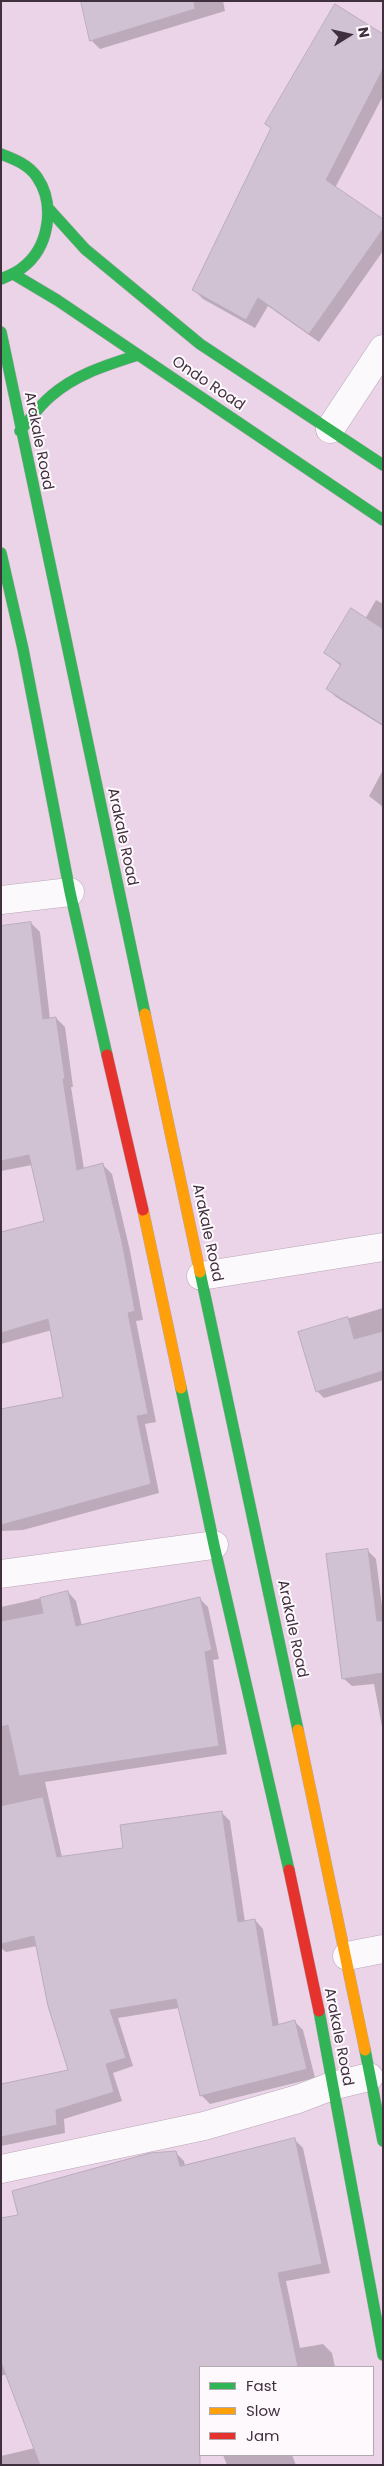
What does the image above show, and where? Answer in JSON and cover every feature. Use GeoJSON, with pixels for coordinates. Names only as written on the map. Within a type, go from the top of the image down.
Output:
{"type":"FeatureCollection","features":[{"type":"Feature","properties":{"kind":"main road"},"geometry":{"type":"LineString","coordinates":[[1,279],[15,275],[31,262],[42,247],[48,228],[48,208],[42,186],[28,168],[5,152]]}},
{"type":"Feature","properties":{"kind":"main road","name":"Ondo Road"},"geometry":{"type":"LineString","coordinates":[[48,208],[85,249],[200,344],[330,428],[383,465]]}},
{"type":"Feature","properties":{"kind":"main road","name":"Ondo Road"},"geometry":{"type":"LineString","coordinates":[[15,275],[56,300],[383,520]]}},
{"type":"Feature","properties":{"kind":"main road","name":"Arakale Road"},"geometry":{"type":"LineString","coordinates":[[1,332],[20,431],[347,1956],[383,2142]]}},
{"type":"Feature","properties":{"kind":"main road"},"geometry":{"type":"LineString","coordinates":[[20,431],[55,392],[73,379],[92,370],[138,355]]}},
{"type":"Feature","properties":{"kind":"main road","name":"Arakale Road"},"geometry":{"type":"LineString","coordinates":[[3,567],[23,649],[70,892],[159,1282],[214,1545],[308,1954],[383,2355]]}},
{"type":"Feature","properties":{"kind":"street"},"geometry":{"type":"LineString","coordinates":[[330,428],[383,349]]}},
{"type":"Feature","properties":{"kind":"street"},"geometry":{"type":"LineString","coordinates":[[1,900],[70,892]]}},
{"type":"Feature","properties":{"kind":"street"},"geometry":{"type":"LineString","coordinates":[[201,1276],[383,1247]]}},
{"type":"Feature","properties":{"kind":"street"},"geometry":{"type":"LineString","coordinates":[[1,1574],[214,1545]]}},
{"type":"Feature","properties":{"kind":"street"},"geometry":{"type":"LineString","coordinates":[[347,1956],[383,1949]]}},
{"type":"Feature","properties":{"kind":"street"},"geometry":{"type":"LineString","coordinates":[[1,2169],[204,2126],[298,2099],[332,2086],[369,2077]]}},
{"type":"Feature","properties":{"kind":"building"},"geometry":{"type":"Polygon","coordinates":[[[81,1],[194,1],[195,9],[90,41],[81,1]]]}},
{"type":"Feature","properties":{"kind":"building"},"geometry":{"type":"Polygon","coordinates":[[[335,4],[383,34],[383,69],[326,180],[383,219],[383,229],[309,334],[258,298],[246,320],[192,290],[271,128],[265,124],[335,4]]]}},
{"type":"Feature","properties":{"kind":"building"},"geometry":{"type":"Polygon","coordinates":[[[351,608],[383,629],[383,725],[326,689],[341,664],[324,653],[351,608]]]}},
{"type":"Feature","properties":{"kind":"building"},"geometry":{"type":"Polygon","coordinates":[[[31,922],[43,1019],[56,1017],[77,1170],[103,1163],[122,1242],[135,1311],[128,1313],[148,1414],[137,1416],[151,1484],[1,1525],[1,1409],[63,1397],[48,1319],[1,1333],[1,1232],[44,1221],[29,1155],[1,1161],[1,926],[31,922]]]}},
{"type":"Feature","properties":{"kind":"building"},"geometry":{"type":"Polygon","coordinates":[[[348,1317],[354,1339],[383,1331],[383,1371],[316,1392],[298,1332],[348,1317]]]}},
{"type":"Feature","properties":{"kind":"building"},"geometry":{"type":"Polygon","coordinates":[[[368,1549],[377,1621],[383,1621],[383,1673],[342,1679],[326,1554],[368,1549]]]}},
{"type":"Feature","properties":{"kind":"building"},"geometry":{"type":"Polygon","coordinates":[[[68,1591],[76,1626],[200,1597],[212,1650],[205,1652],[219,1746],[19,1776],[8,1725],[1,1727],[1,1621],[43,1613],[40,1598],[68,1591]]]}},
{"type":"Feature","properties":{"kind":"building"},"geometry":{"type":"Polygon","coordinates":[[[43,1797],[57,1857],[123,1848],[120,1825],[222,1811],[238,1922],[255,1919],[273,2026],[295,2020],[307,2069],[200,2096],[176,1999],[110,2010],[126,2058],[106,2064],[114,2092],[56,2110],[57,2125],[1,2137],[1,2084],[68,2070],[48,2006],[34,1936],[1,1944],[1,1806],[43,1797]]]}},
{"type":"Feature","properties":{"kind":"building"},"geometry":{"type":"Polygon","coordinates":[[[295,2138],[322,2264],[278,2273],[298,2366],[199,2366],[200,2465],[40,2465],[1,2362],[1,2218],[18,2215],[12,2191],[150,2153],[176,2151],[180,2166],[295,2138]]]}},
{"type":"Feature","properties":{"kind":"traffic: fast"},"geometry":{"type":"LineString","coordinates":[[1,154],[25,165],[37,177],[43,188],[48,213],[44,238],[31,259],[15,273],[1,279]]}},
{"type":"Feature","properties":{"kind":"traffic: fast"},"geometry":{"type":"LineString","coordinates":[[48,208],[85,249],[200,344],[383,465]]}},
{"type":"Feature","properties":{"kind":"traffic: fast"},"geometry":{"type":"LineString","coordinates":[[15,275],[57,300],[383,520]]}},
{"type":"Feature","properties":{"kind":"traffic: fast"},"geometry":{"type":"LineString","coordinates":[[1,332],[145,1014]]}},
{"type":"Feature","properties":{"kind":"traffic: fast"},"geometry":{"type":"LineString","coordinates":[[20,431],[39,408],[61,388],[92,371],[138,355]]}},
{"type":"Feature","properties":{"kind":"traffic: fast"},"geometry":{"type":"LineString","coordinates":[[1,553],[23,649],[70,892],[107,1055]]}},
{"type":"Feature","properties":{"kind":"traffic: fast"},"geometry":{"type":"LineString","coordinates":[[200,1272],[298,1730]]}},
{"type":"Feature","properties":{"kind":"traffic: fast"},"geometry":{"type":"LineString","coordinates":[[181,1388],[214,1545],[289,1870]]}},
{"type":"Feature","properties":{"kind":"traffic: fast"},"geometry":{"type":"LineString","coordinates":[[319,2011],[383,2355]]}},
{"type":"Feature","properties":{"kind":"traffic: fast"},"geometry":{"type":"LineString","coordinates":[[365,2050],[383,2141]]}},
{"type":"Feature","properties":{"kind":"traffic: slow"},"geometry":{"type":"LineString","coordinates":[[145,1014],[200,1272]]}},
{"type":"Feature","properties":{"kind":"traffic: slow"},"geometry":{"type":"LineString","coordinates":[[143,1210],[181,1388]]}},
{"type":"Feature","properties":{"kind":"traffic: slow"},"geometry":{"type":"LineString","coordinates":[[298,1730],[365,2050]]}},
{"type":"Feature","properties":{"kind":"traffic: jam"},"geometry":{"type":"LineString","coordinates":[[107,1055],[143,1210]]}},
{"type":"Feature","properties":{"kind":"traffic: jam"},"geometry":{"type":"LineString","coordinates":[[289,1870],[319,2011]]}}]}
